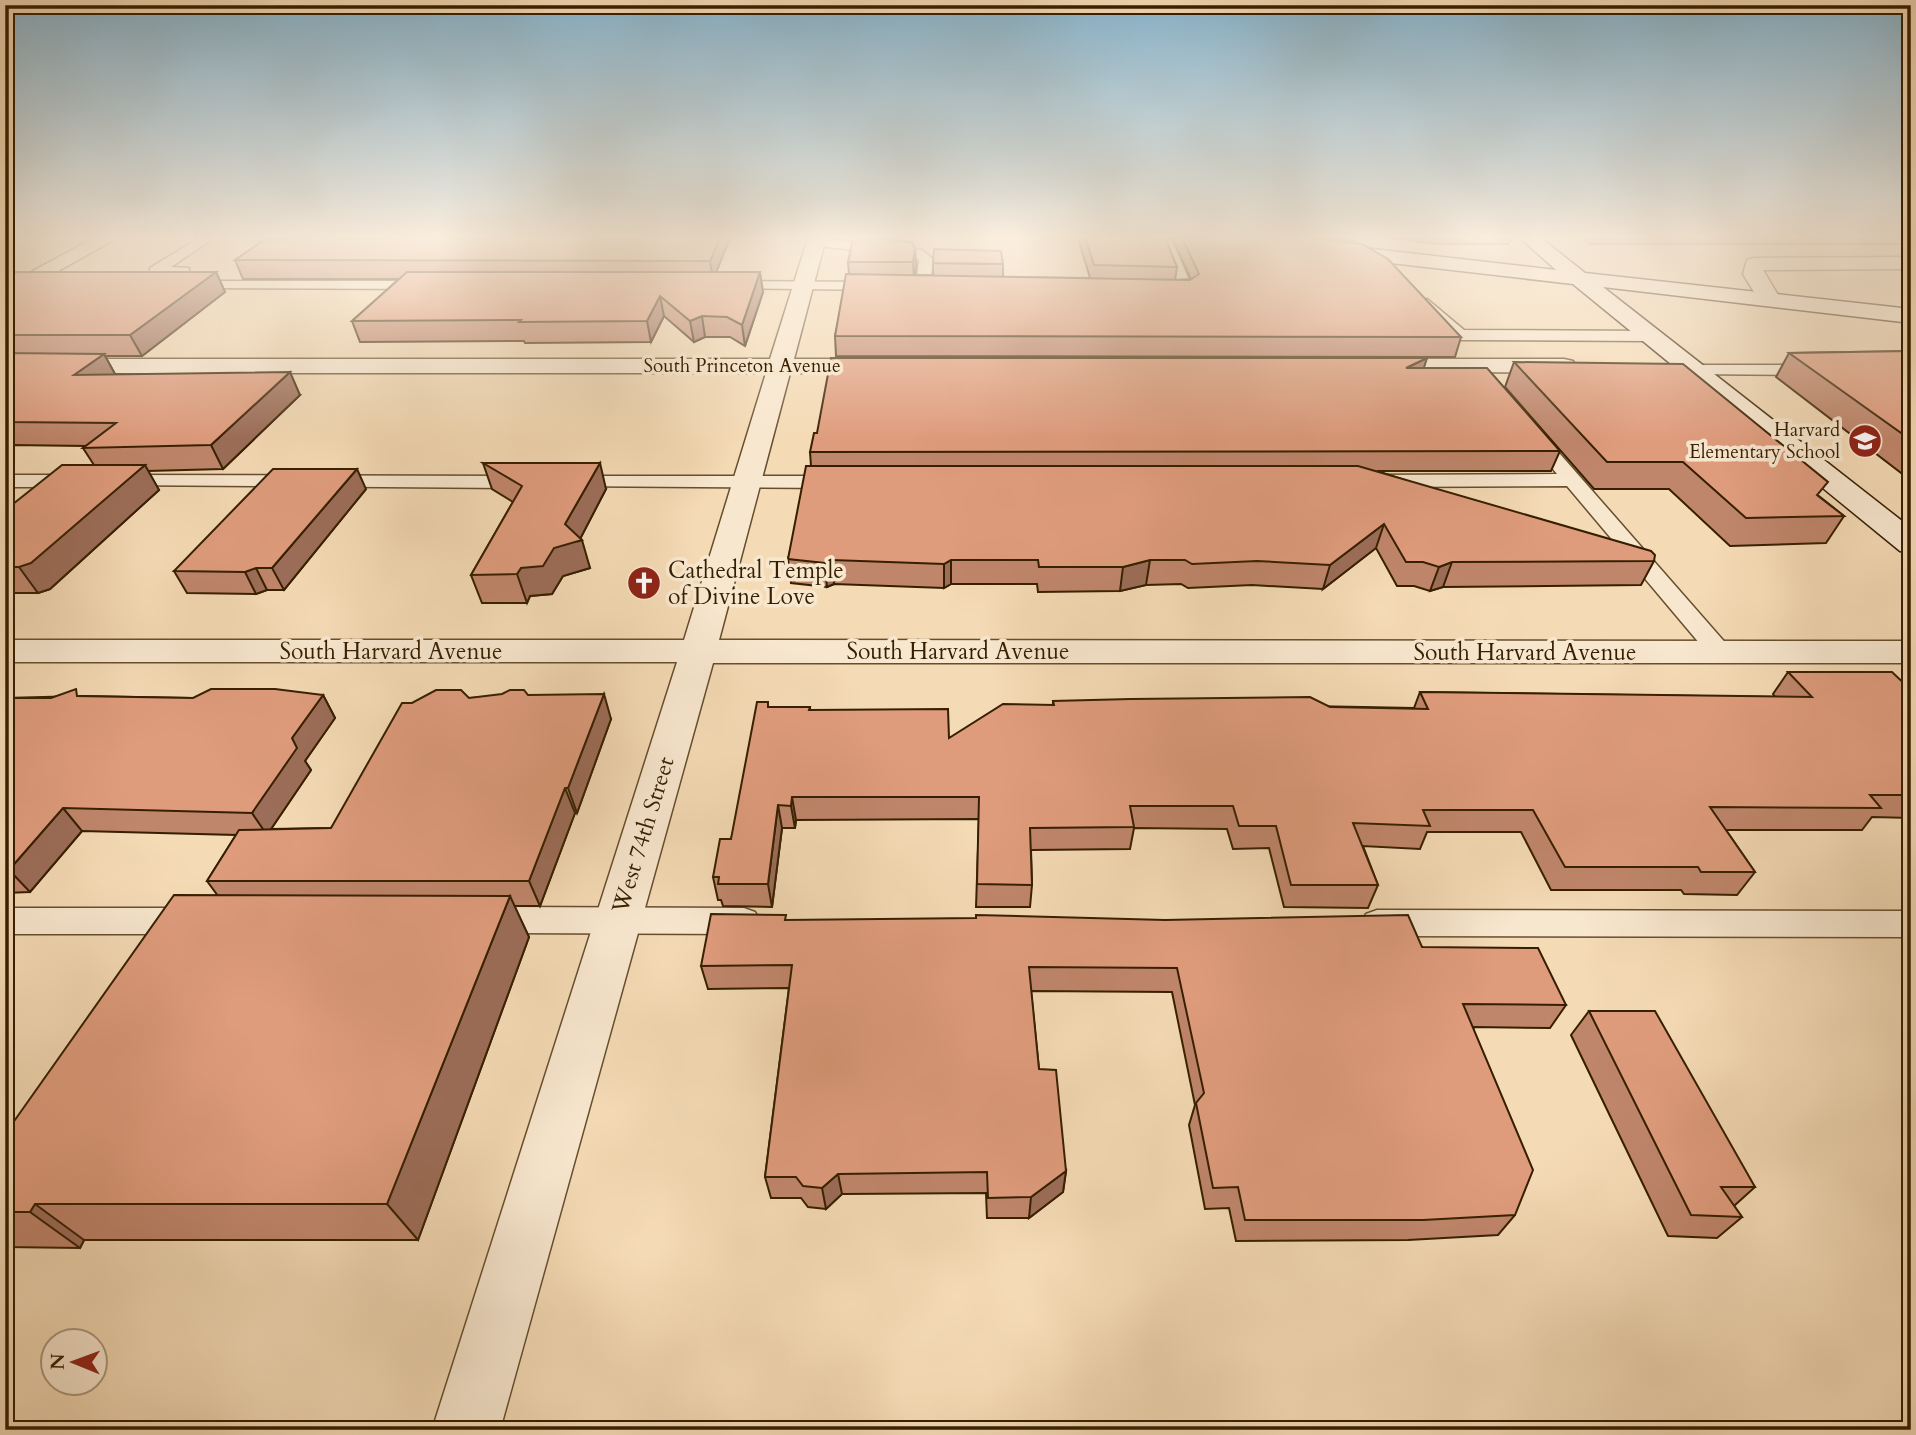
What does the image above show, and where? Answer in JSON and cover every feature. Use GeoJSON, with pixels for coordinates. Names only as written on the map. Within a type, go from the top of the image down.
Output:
{"type":"FeatureCollection","features":[{"type":"Feature","properties":{"kind":"street","name":"West 74th Street"},"geometry":{"type":"LineString","coordinates":[[466,1430],[698,651],[797,305]]}},
{"type":"Feature","properties":{"kind":"street"},"geometry":{"type":"LineString","coordinates":[[1611,305],[1903,532]]}},
{"type":"Feature","properties":{"kind":"street"},"geometry":{"type":"LineString","coordinates":[[1814,305],[1911,316]]}},
{"type":"Feature","properties":{"kind":"street","name":"South Princeton Avenue"},"geometry":{"type":"LineString","coordinates":[[5,366],[906,366]]}},
{"type":"Feature","properties":{"kind":"street"},"geometry":{"type":"LineString","coordinates":[[1350,366],[1482,375],[1581,366]]}},
{"type":"Feature","properties":{"kind":"street"},"geometry":{"type":"LineString","coordinates":[[1648,366],[1690,368]]}},
{"type":"Feature","properties":{"kind":"street","name":"South Harvard Avenue"},"geometry":{"type":"LineString","coordinates":[[5,651],[1911,652]]}},
{"type":"Feature","properties":{"kind":"lane"},"geometry":{"type":"LineString","coordinates":[[1429,305],[1460,335],[1650,336]]}},
{"type":"Feature","properties":{"kind":"lane"},"geometry":{"type":"LineString","coordinates":[[1690,368],[1829,370]]}},
{"type":"Feature","properties":{"kind":"lane"},"geometry":{"type":"LineString","coordinates":[[1523,423],[1720,652]]}},
{"type":"Feature","properties":{"kind":"lane"},"geometry":{"type":"LineString","coordinates":[[1351,481],[1573,480]]}},
{"type":"Feature","properties":{"kind":"lane"},"geometry":{"type":"LineString","coordinates":[[5,481],[852,482]]}},
{"type":"Feature","properties":{"kind":"lane"},"geometry":{"type":"LineString","coordinates":[[458,920],[769,921]]}},
{"type":"Feature","properties":{"kind":"lane"},"geometry":{"type":"LineString","coordinates":[[5,921],[225,921]]}},
{"type":"Feature","properties":{"kind":"lane"},"geometry":{"type":"LineString","coordinates":[[1354,922],[1911,924]]}},
{"type":"Feature","properties":{"kind":"building"},"geometry":{"type":"Polygon","coordinates":[[[5,305],[171,305],[130,335],[5,335],[5,305]]]}},
{"type":"Feature","properties":{"kind":"building"},"geometry":{"type":"Polygon","coordinates":[[[370,305],[655,305],[647,321],[352,321],[370,305]]]}},
{"type":"Feature","properties":{"kind":"building"},"geometry":{"type":"Polygon","coordinates":[[[671,305],[749,305],[742,325],[727,317],[702,316],[690,321],[671,305]]]}},
{"type":"Feature","properties":{"kind":"building"},"geometry":{"type":"Polygon","coordinates":[[[841,305],[1431,305],[1461,337],[835,336],[841,305]]]}},
{"type":"Feature","properties":{"kind":"building"},"geometry":{"type":"Polygon","coordinates":[[[1911,351],[1911,440],[1789,353],[1911,351]]]}},
{"type":"Feature","properties":{"kind":"building"},"geometry":{"type":"Polygon","coordinates":[[[5,353],[104,354],[74,375],[290,372],[211,445],[83,448],[116,423],[5,422],[5,353]]]}},
{"type":"Feature","properties":{"kind":"building"},"geometry":{"type":"Polygon","coordinates":[[[831,358],[1427,358],[1406,368],[1487,368],[1560,451],[810,452],[814,433],[817,433],[831,358]]]}},
{"type":"Feature","properties":{"kind":"building"},"geometry":{"type":"Polygon","coordinates":[[[1514,362],[1683,364],[1828,482],[1817,495],[1844,516],[1746,518],[1683,462],[1607,462],[1514,362]]]}},
{"type":"Feature","properties":{"kind":"building"},"geometry":{"type":"Polygon","coordinates":[[[483,463],[600,463],[565,524],[582,540],[554,548],[543,566],[521,568],[517,574],[471,575],[522,486],[483,463]]]}},
{"type":"Feature","properties":{"kind":"building"},"geometry":{"type":"Polygon","coordinates":[[[62,465],[145,465],[31,563],[19,567],[5,567],[5,508],[62,465]]]}},
{"type":"Feature","properties":{"kind":"building"},"geometry":{"type":"Polygon","coordinates":[[[806,466],[1358,466],[1651,551],[1655,555],[1654,561],[1452,562],[1439,567],[1423,562],[1406,562],[1384,524],[1330,565],[1257,561],[1192,564],[1185,560],[1150,560],[1123,567],[1039,567],[1038,560],[951,560],[944,564],[832,560],[825,563],[788,559],[806,466]]]}},
{"type":"Feature","properties":{"kind":"building"},"geometry":{"type":"Polygon","coordinates":[[[273,469],[357,469],[272,568],[256,568],[245,572],[174,571],[273,469]]]}},
{"type":"Feature","properties":{"kind":"building"},"geometry":{"type":"Polygon","coordinates":[[[1788,672],[1892,672],[1911,690],[1911,795],[1870,795],[1881,808],[1710,807],[1755,872],[1701,872],[1698,867],[1565,867],[1533,810],[1423,810],[1430,826],[1353,823],[1378,885],[1291,885],[1276,826],[1239,826],[1233,806],[1130,806],[1134,827],[1030,828],[1032,885],[977,884],[979,797],[792,797],[791,806],[778,805],[768,884],[718,884],[719,877],[713,877],[720,839],[731,839],[757,702],[768,702],[768,707],[810,707],[809,710],[948,709],[949,738],[1003,704],[1054,705],[1053,701],[1310,697],[1330,707],[1428,709],[1420,692],[1812,697],[1788,672]]]}},
{"type":"Feature","properties":{"kind":"building"},"geometry":{"type":"Polygon","coordinates":[[[76,689],[77,696],[193,698],[211,689],[275,689],[323,695],[292,738],[297,748],[252,813],[63,808],[9,870],[5,870],[5,698],[51,698],[76,689]]]}},
{"type":"Feature","properties":{"kind":"building"},"geometry":{"type":"Polygon","coordinates":[[[436,690],[461,690],[469,698],[502,694],[510,690],[524,690],[528,695],[604,694],[529,881],[207,881],[239,830],[331,828],[402,703],[412,703],[436,690]]]}},
{"type":"Feature","properties":{"kind":"building"},"geometry":{"type":"Polygon","coordinates":[[[174,895],[510,896],[387,1204],[35,1204],[30,1212],[5,1212],[5,1134],[174,895]]]}},
{"type":"Feature","properties":{"kind":"building"},"geometry":{"type":"Polygon","coordinates":[[[711,914],[786,915],[785,920],[976,918],[976,915],[1165,920],[1408,915],[1422,947],[1538,948],[1566,1005],[1463,1004],[1533,1170],[1515,1215],[1423,1220],[1245,1220],[1238,1187],[1213,1188],[1196,1103],[1204,1093],[1177,968],[1029,967],[1039,1069],[1056,1070],[1066,1171],[1031,1197],[988,1198],[987,1172],[838,1174],[822,1188],[803,1186],[796,1177],[765,1177],[792,965],[701,966],[711,914]]]}},
{"type":"Feature","properties":{"kind":"building"},"geometry":{"type":"Polygon","coordinates":[[[1589,1011],[1655,1011],[1755,1187],[1721,1187],[1742,1217],[1691,1215],[1589,1011]]]}},
{"type":"Feature","properties":{"kind":"place","name":"Harvard Elementary School"},"geometry":{"type":"Point","coordinates":[1865,441]}},
{"type":"Feature","properties":{"kind":"place","name":"Cathedral Temple of Divine Love"},"geometry":{"type":"Point","coordinates":[644,583]}}]}
